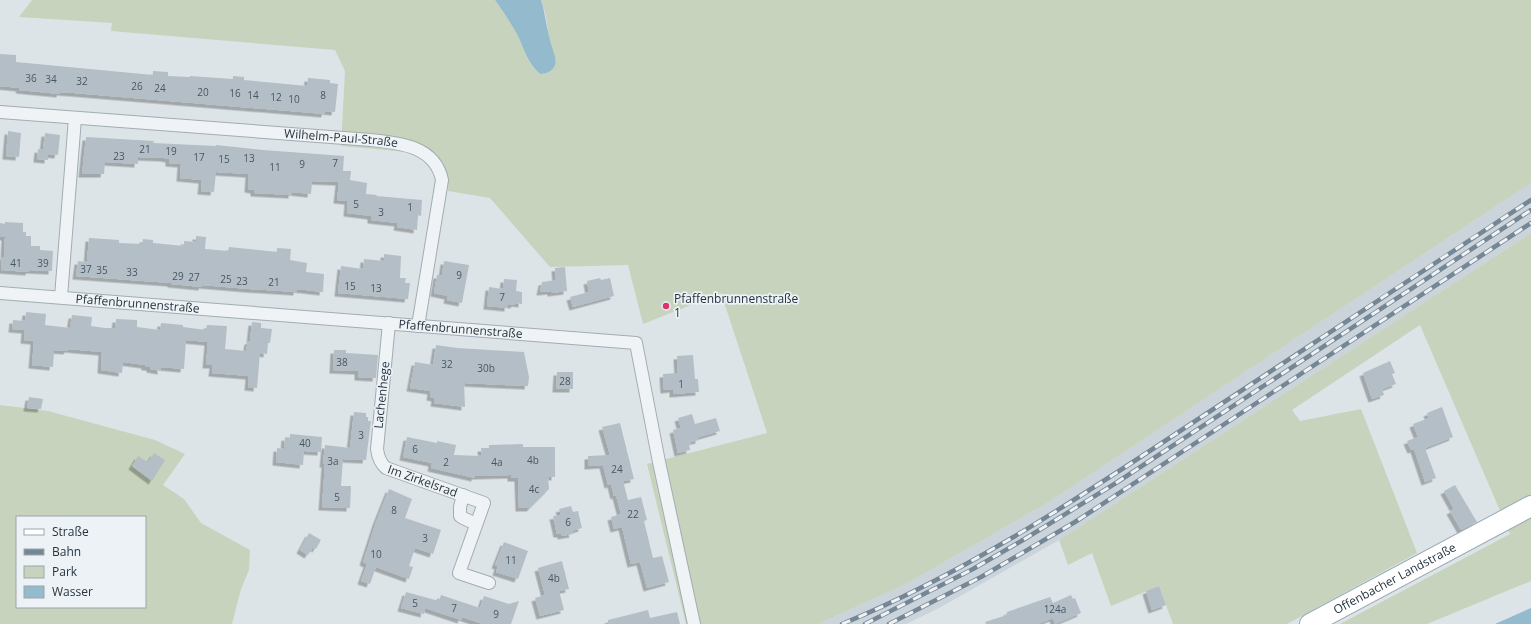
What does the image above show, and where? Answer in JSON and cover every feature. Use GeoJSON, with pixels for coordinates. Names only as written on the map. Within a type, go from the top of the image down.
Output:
{"type":"FeatureCollection","features":[{"type":"Feature","properties":{"kind":"main road","name":"Offenbacher Landstraße"},"geometry":{"type":"LineString","coordinates":[[1310,624],[1531,506]]}},
{"type":"Feature","properties":{"kind":"street","name":"Wilhelm-Paul-Straße"},"geometry":{"type":"LineString","coordinates":[[0,112],[397,142],[418,149],[434,164],[441,175],[442,180],[418,326]]}},
{"type":"Feature","properties":{"kind":"street"},"geometry":{"type":"LineString","coordinates":[[61,297],[75,118]]}},
{"type":"Feature","properties":{"kind":"street","name":"Pfaffenbrunnenstraße"},"geometry":{"type":"LineString","coordinates":[[0,293],[636,343],[662,477],[694,624]]}},
{"type":"Feature","properties":{"kind":"street","name":"Lachenhege"},"geometry":{"type":"LineString","coordinates":[[383,465],[377,449],[389,323]]}},
{"type":"Feature","properties":{"kind":"street","name":"Im Zirkelsrad"},"geometry":{"type":"LineString","coordinates":[[383,465],[386,468],[484,503],[459,572],[489,583]]}},
{"type":"Feature","properties":{"kind":"street","name":"Im Zirkelsrad"},"geometry":{"type":"LineString","coordinates":[[464,495],[460,507],[460,516],[476,524]]}},
{"type":"Feature","properties":{"kind":"shaded area"},"geometry":{"type":"Polygon","coordinates":[[[1531,183],[1531,233],[1059,540],[941,607],[906,624],[818,624],[904,585],[1047,503],[1531,183]]]}},
{"type":"Feature","properties":{"kind":"green space"},"geometry":{"type":"Polygon","coordinates":[[[32,0],[495,0],[517,34],[526,56],[540,74],[544,74],[556,61],[549,38],[546,16],[541,0],[1531,0],[1531,183],[1047,503],[904,585],[818,624],[686,624],[647,464],[767,433],[721,293],[643,324],[628,265],[550,267],[490,198],[448,191],[448,180],[446,175],[431,154],[341,146],[345,71],[335,50],[111,31],[112,23],[19,17],[32,0]]]}},
{"type":"Feature","properties":{"kind":"green space"},"geometry":{"type":"Polygon","coordinates":[[[1531,233],[1531,581],[1427,624],[1340,624],[1510,534],[1420,325],[1292,410],[1300,421],[1361,409],[1417,553],[1287,624],[1173,624],[1159,586],[1111,606],[1092,553],[1068,565],[1059,540],[1531,233]]]}},
{"type":"Feature","properties":{"kind":"green space"},"geometry":{"type":"Polygon","coordinates":[[[0,405],[48,411],[155,440],[185,454],[163,485],[184,499],[201,523],[250,550],[249,570],[241,589],[232,624],[0,624],[0,405]]]}},
{"type":"Feature","properties":{"kind":"water"},"geometry":{"type":"Polygon","coordinates":[[[495,0],[541,0],[549,37],[556,59],[556,63],[551,70],[547,73],[540,74],[535,69],[529,60],[517,34],[495,0]]]}},
{"type":"Feature","properties":{"kind":"water"},"geometry":{"type":"Polygon","coordinates":[[[1531,608],[1531,624],[1495,624],[1531,608]]]}},
{"type":"Feature","properties":{"kind":"building"},"geometry":{"type":"Polygon","coordinates":[[[0,54],[16,55],[16,62],[153,75],[153,71],[168,72],[168,76],[233,79],[233,76],[244,77],[244,80],[307,86],[308,78],[330,80],[330,83],[338,84],[335,112],[325,111],[325,114],[74,93],[60,92],[60,94],[19,90],[20,88],[0,86],[0,54]]]}},
{"type":"Feature","properties":{"kind":"building"},"geometry":{"type":"Polygon","coordinates":[[[8,131],[21,133],[19,157],[6,156],[8,131]]]}},
{"type":"Feature","properties":{"kind":"building"},"geometry":{"type":"Polygon","coordinates":[[[45,133],[60,135],[58,155],[48,154],[48,160],[37,159],[38,149],[43,150],[45,133]]]}},
{"type":"Feature","properties":{"kind":"building"},"geometry":{"type":"Polygon","coordinates":[[[86,137],[154,141],[153,143],[216,145],[344,156],[343,171],[351,171],[350,180],[367,183],[366,194],[422,200],[421,216],[418,215],[417,230],[397,227],[398,223],[371,220],[371,216],[347,213],[348,201],[337,200],[339,182],[312,181],[311,194],[292,192],[292,195],[254,193],[254,190],[248,189],[249,174],[216,172],[214,192],[201,191],[202,180],[180,178],[181,164],[169,163],[169,159],[164,158],[138,157],[138,164],[105,162],[104,174],[82,174],[86,137]]]}},
{"type":"Feature","properties":{"kind":"building"},"geometry":{"type":"Polygon","coordinates":[[[5,222],[23,223],[23,232],[26,232],[26,236],[31,236],[31,246],[40,246],[40,250],[53,251],[52,271],[29,270],[29,272],[1,270],[1,257],[4,257],[5,237],[0,237],[0,223],[5,224],[5,222]]]}},
{"type":"Feature","properties":{"kind":"building"},"geometry":{"type":"Polygon","coordinates":[[[196,236],[206,237],[205,249],[228,251],[229,247],[277,252],[277,248],[291,249],[290,260],[307,263],[306,272],[324,274],[323,292],[297,289],[297,292],[202,285],[202,287],[171,283],[76,276],[78,261],[87,262],[89,238],[119,240],[119,243],[142,244],[143,239],[153,240],[153,243],[184,246],[184,241],[196,242],[196,236]]]}},
{"type":"Feature","properties":{"kind":"building"},"geometry":{"type":"Polygon","coordinates":[[[384,254],[401,256],[400,278],[406,278],[405,283],[410,283],[408,299],[338,293],[341,266],[363,269],[364,259],[384,261],[384,254]]]}},
{"type":"Feature","properties":{"kind":"building"},"geometry":{"type":"Polygon","coordinates":[[[444,261],[469,265],[462,303],[447,300],[448,296],[434,293],[437,275],[442,275],[444,261]]]}},
{"type":"Feature","properties":{"kind":"building"},"geometry":{"type":"Polygon","coordinates":[[[565,267],[567,291],[551,293],[551,291],[540,292],[542,282],[556,280],[555,268],[565,267]]]}},
{"type":"Feature","properties":{"kind":"building"},"geometry":{"type":"Polygon","coordinates":[[[600,278],[601,280],[610,278],[614,296],[573,307],[570,297],[589,292],[587,281],[600,278]]]}},
{"type":"Feature","properties":{"kind":"building"},"geometry":{"type":"Polygon","coordinates":[[[504,279],[517,280],[516,291],[522,292],[522,304],[508,304],[508,308],[487,306],[489,287],[503,289],[504,279]]]}},
{"type":"Feature","properties":{"kind":"building"},"geometry":{"type":"Polygon","coordinates":[[[26,312],[46,314],[45,325],[70,328],[72,315],[92,317],[91,326],[105,328],[115,328],[116,319],[137,320],[137,327],[160,330],[161,323],[183,325],[183,327],[206,330],[207,325],[227,326],[225,349],[246,351],[248,341],[250,341],[252,322],[261,323],[261,328],[272,329],[267,354],[260,353],[257,388],[248,387],[249,376],[212,373],[213,365],[206,365],[208,342],[186,340],[184,369],[161,367],[161,371],[150,369],[150,367],[145,367],[145,365],[123,362],[122,373],[101,370],[102,352],[68,349],[67,351],[54,350],[53,367],[32,365],[34,341],[24,340],[25,330],[12,329],[13,320],[25,321],[26,312]]]}},
{"type":"Feature","properties":{"kind":"building"},"geometry":{"type":"Polygon","coordinates":[[[436,345],[457,348],[524,352],[529,377],[528,386],[464,383],[465,407],[434,403],[435,398],[430,397],[431,391],[410,388],[415,362],[433,365],[436,345]]]}},
{"type":"Feature","properties":{"kind":"building"},"geometry":{"type":"Polygon","coordinates":[[[334,350],[346,350],[346,353],[378,355],[376,378],[358,377],[358,371],[333,370],[334,350]]]}},
{"type":"Feature","properties":{"kind":"building"},"geometry":{"type":"Polygon","coordinates":[[[693,355],[695,379],[698,379],[699,392],[673,394],[673,389],[664,390],[663,374],[678,373],[677,356],[693,355]]]}},
{"type":"Feature","properties":{"kind":"building"},"geometry":{"type":"Polygon","coordinates":[[[1390,361],[1395,373],[1392,374],[1396,384],[1382,389],[1384,395],[1372,399],[1363,373],[1390,361]]]}},
{"type":"Feature","properties":{"kind":"building"},"geometry":{"type":"Polygon","coordinates":[[[557,372],[573,372],[573,389],[556,389],[557,372]]]}},
{"type":"Feature","properties":{"kind":"building"},"geometry":{"type":"Polygon","coordinates":[[[29,397],[43,399],[41,409],[27,408],[29,397]]]}},
{"type":"Feature","properties":{"kind":"building"},"geometry":{"type":"Polygon","coordinates":[[[1442,407],[1453,437],[1425,448],[1436,478],[1425,482],[1414,449],[1411,450],[1407,441],[1418,437],[1413,424],[1429,418],[1427,413],[1442,407]]]}},
{"type":"Feature","properties":{"kind":"building"},"geometry":{"type":"Polygon","coordinates":[[[354,412],[366,413],[368,421],[371,421],[366,460],[343,459],[341,486],[351,486],[350,508],[322,507],[325,445],[350,448],[354,412]]]}},
{"type":"Feature","properties":{"kind":"building"},"geometry":{"type":"Polygon","coordinates":[[[692,414],[695,424],[716,418],[720,431],[699,437],[699,440],[690,442],[690,450],[678,453],[673,430],[681,428],[678,418],[692,414]]]}},
{"type":"Feature","properties":{"kind":"building"},"geometry":{"type":"Polygon","coordinates":[[[620,423],[634,479],[623,481],[628,500],[641,497],[647,520],[644,521],[653,558],[662,556],[669,582],[647,588],[640,562],[631,564],[622,527],[614,529],[611,517],[621,514],[616,495],[614,496],[611,484],[608,485],[603,465],[588,466],[588,456],[610,455],[602,427],[620,423]]]}},
{"type":"Feature","properties":{"kind":"building"},"geometry":{"type":"Polygon","coordinates":[[[290,434],[322,437],[321,452],[304,451],[303,465],[276,462],[277,448],[284,449],[285,437],[290,438],[290,434]]]}},
{"type":"Feature","properties":{"kind":"building"},"geometry":{"type":"Polygon","coordinates":[[[407,437],[456,445],[454,455],[482,456],[481,448],[489,448],[489,445],[523,444],[523,447],[555,447],[555,477],[548,477],[549,489],[530,508],[519,508],[518,478],[511,478],[511,475],[475,476],[475,478],[431,468],[432,463],[403,457],[407,437]]]}},
{"type":"Feature","properties":{"kind":"building"},"geometry":{"type":"Polygon","coordinates":[[[154,453],[165,460],[152,481],[132,466],[138,456],[148,462],[154,453]]]}},
{"type":"Feature","properties":{"kind":"building"},"geometry":{"type":"Polygon","coordinates":[[[1455,485],[1477,522],[1461,530],[1450,511],[1454,509],[1444,491],[1455,485]]]}},
{"type":"Feature","properties":{"kind":"building"},"geometry":{"type":"Polygon","coordinates":[[[389,489],[412,499],[405,518],[441,530],[433,554],[415,548],[409,566],[413,567],[409,579],[376,567],[370,584],[361,581],[367,564],[363,562],[389,489]]]}},
{"type":"Feature","properties":{"kind":"building"},"geometry":{"type":"Polygon","coordinates":[[[571,506],[573,512],[578,511],[582,528],[572,531],[573,534],[561,536],[561,534],[557,534],[553,516],[561,515],[559,509],[571,506]]]}},
{"type":"Feature","properties":{"kind":"building"},"geometry":{"type":"Polygon","coordinates":[[[309,533],[321,540],[316,549],[313,547],[308,555],[300,550],[309,533]]]}},
{"type":"Feature","properties":{"kind":"building"},"geometry":{"type":"Polygon","coordinates":[[[504,542],[528,551],[518,579],[496,572],[498,566],[495,565],[504,542]]]}},
{"type":"Feature","properties":{"kind":"building"},"geometry":{"type":"Polygon","coordinates":[[[562,561],[569,589],[559,591],[564,610],[540,616],[535,598],[545,595],[538,568],[562,561]]]}},
{"type":"Feature","properties":{"kind":"building"},"geometry":{"type":"Polygon","coordinates":[[[1159,586],[1166,605],[1152,610],[1146,591],[1159,586]]]}},
{"type":"Feature","properties":{"kind":"building"},"geometry":{"type":"Polygon","coordinates":[[[406,592],[439,601],[441,595],[480,608],[484,596],[509,604],[519,601],[511,624],[483,624],[462,617],[461,620],[425,608],[424,614],[401,608],[406,592]]]}},
{"type":"Feature","properties":{"kind":"building"},"geometry":{"type":"Polygon","coordinates":[[[1071,595],[1073,599],[1075,598],[1081,613],[1055,624],[1053,618],[1038,624],[986,624],[985,622],[1007,615],[1007,612],[1050,597],[1053,603],[1071,595]]]}},
{"type":"Feature","properties":{"kind":"building"},"geometry":{"type":"Polygon","coordinates":[[[648,610],[650,618],[677,612],[680,624],[608,624],[608,620],[648,610]]]}},
{"type":"Feature","properties":{"kind":"railway"},"geometry":{"type":"LineString","coordinates":[[842,624],[886,605],[971,562],[1053,513],[1531,200]]}},
{"type":"Feature","properties":{"kind":"railway"},"geometry":{"type":"LineString","coordinates":[[865,624],[973,569],[1116,483],[1531,210]]}},
{"type":"Feature","properties":{"kind":"railway"},"geometry":{"type":"LineString","coordinates":[[889,624],[981,577],[1075,522],[1531,223]]}},
{"type":"Feature","properties":{"kind":"place","name":"Pfaffenbrunnenstraße 1"},"geometry":{"type":"Point","coordinates":[666,306]}}]}
